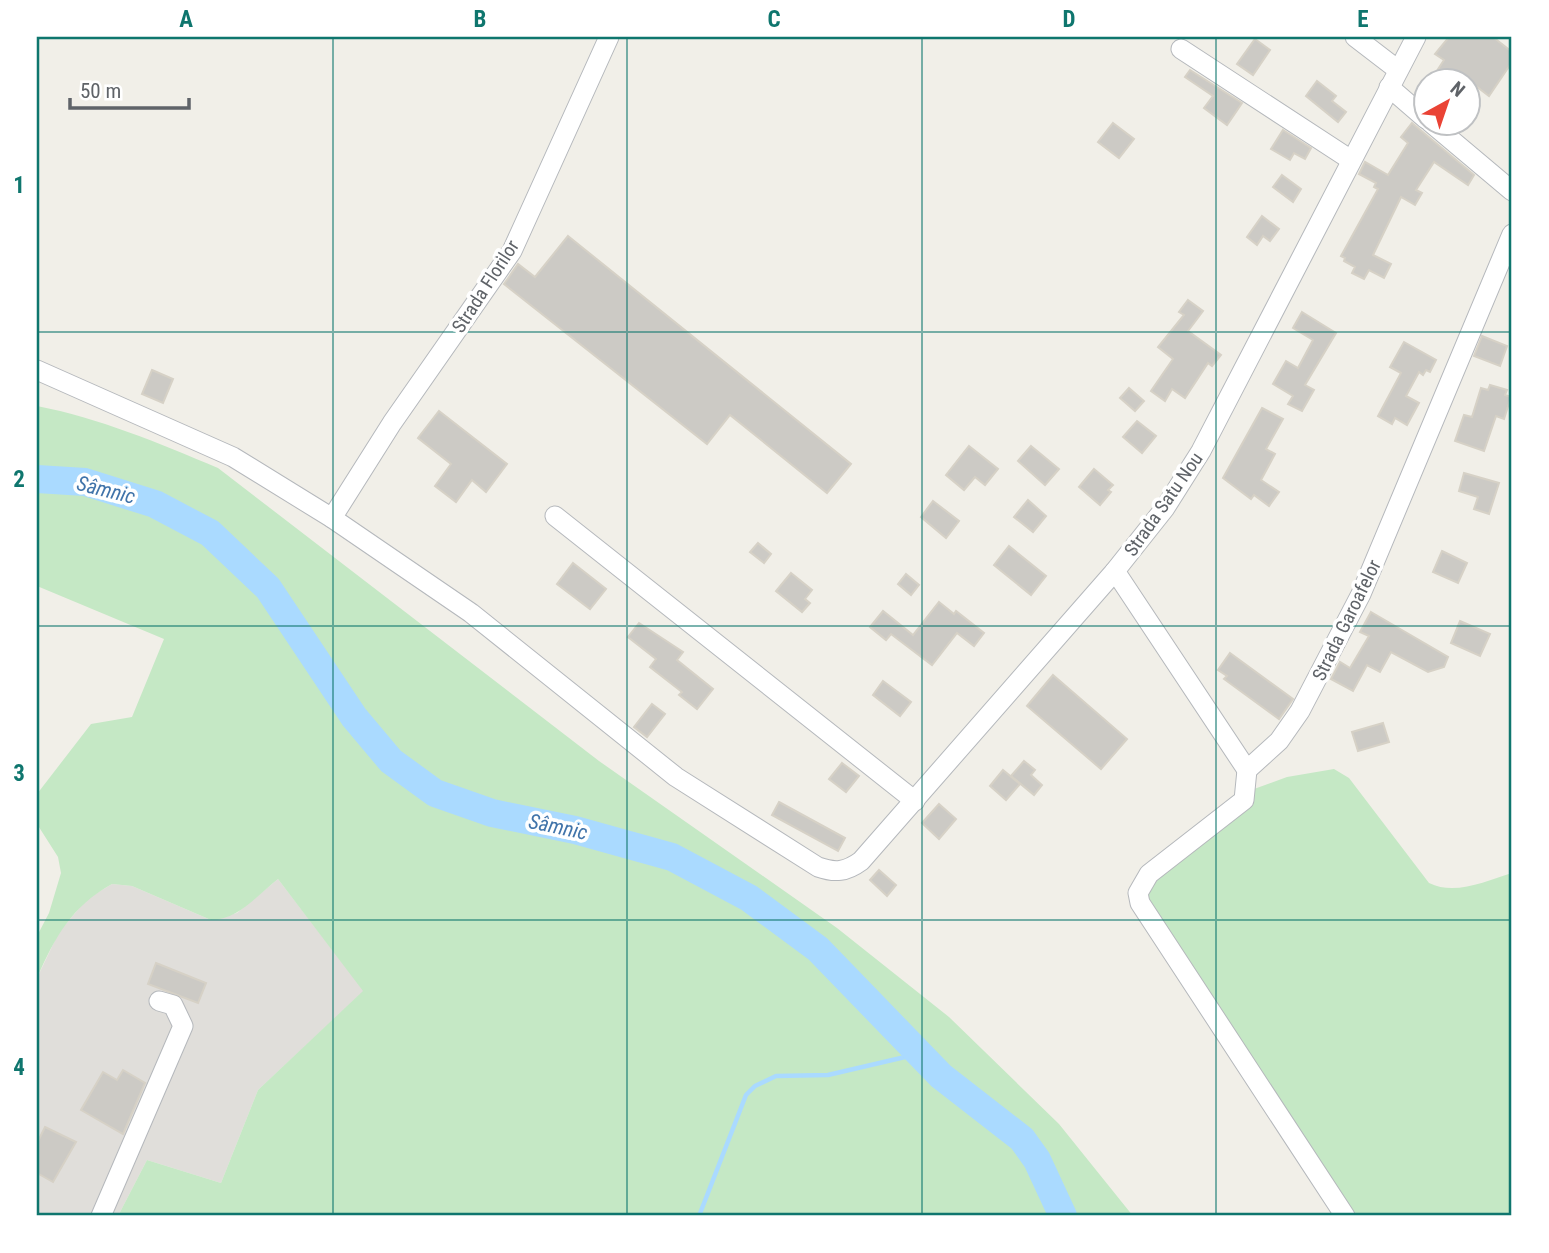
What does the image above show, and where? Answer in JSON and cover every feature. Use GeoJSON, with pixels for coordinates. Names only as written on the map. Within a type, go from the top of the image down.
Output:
{"type":"FeatureCollection","features":[{"type":"Feature","properties":{"kind":"street","name":"Strada Florilor"},"geometry":{"type":"LineString","coordinates":[[331,518],[392,423],[512,251],[609,37]]}},
{"type":"Feature","properties":{"kind":"street"},"geometry":{"type":"LineString","coordinates":[[1354,37],[1412,102]]}},
{"type":"Feature","properties":{"kind":"street","name":"Strada Satu Nou"},"geometry":{"type":"LineString","coordinates":[[331,518],[471,613],[676,777],[818,867],[831,872],[842,871],[861,861],[915,801],[1115,570],[1165,508],[1201,451],[1416,37]]}},
{"type":"Feature","properties":{"kind":"street"},"geometry":{"type":"LineString","coordinates":[[1181,49],[1351,160]]}},
{"type":"Feature","properties":{"kind":"street"},"geometry":{"type":"LineString","coordinates":[[1446,136],[1512,191]]}},
{"type":"Feature","properties":{"kind":"street","name":"Strada Garoafelor"},"geometry":{"type":"LineString","coordinates":[[1247,770],[1279,741],[1300,710],[1361,594],[1512,234]]}},
{"type":"Feature","properties":{"kind":"street"},"geometry":{"type":"LineString","coordinates":[[37,370],[233,457],[331,518]]}},
{"type":"Feature","properties":{"kind":"street"},"geometry":{"type":"LineString","coordinates":[[555,516],[915,801]]}},
{"type":"Feature","properties":{"kind":"street"},"geometry":{"type":"LineString","coordinates":[[1115,570],[1247,770],[1244,800],[1149,874],[1138,893],[1140,903],[1345,1216]]}},
{"type":"Feature","properties":{"kind":"street"},"geometry":{"type":"LineString","coordinates":[[101,1216],[183,1026],[173,1006],[159,1001]]}},
{"type":"Feature","properties":{"kind":"shaded area"},"geometry":{"type":"Polygon","coordinates":[[[278,879],[364,991],[258,1090],[221,1183],[147,1160],[118,1216],[37,1216],[37,978],[59,932],[87,899],[112,884],[132,886],[211,920],[237,913],[278,879]]]}},
{"type":"Feature","properties":{"kind":"green space"},"geometry":{"type":"Polygon","coordinates":[[[37,406],[106,424],[218,468],[599,761],[837,928],[949,1017],[1059,1124],[1133,1216],[118,1216],[147,1160],[221,1183],[258,1090],[363,991],[278,879],[239,911],[221,919],[211,920],[132,886],[112,884],[86,902],[66,924],[37,978],[37,936],[49,913],[61,873],[58,857],[37,824],[37,794],[91,724],[132,717],[164,639],[37,586],[37,406]]]}},
{"type":"Feature","properties":{"kind":"green space"},"geometry":{"type":"Polygon","coordinates":[[[1334,769],[1349,778],[1429,883],[1439,887],[1460,888],[1512,873],[1512,1216],[1355,1216],[1144,892],[1243,793],[1287,777],[1334,769]]]}},
{"type":"Feature","properties":{"kind":"building"},"geometry":{"type":"Polygon","coordinates":[[[1449,37],[1493,37],[1512,52],[1512,62],[1489,96],[1482,91],[1482,66],[1440,66],[1444,60],[1435,54],[1449,37]]]}},
{"type":"Feature","properties":{"kind":"building"},"geometry":{"type":"Polygon","coordinates":[[[1255,39],[1270,50],[1253,75],[1237,64],[1255,39]]]}},
{"type":"Feature","properties":{"kind":"building"},"geometry":{"type":"Polygon","coordinates":[[[1190,70],[1242,103],[1227,125],[1204,108],[1213,96],[1185,77],[1190,70]]]}},
{"type":"Feature","properties":{"kind":"building"},"geometry":{"type":"Polygon","coordinates":[[[1317,81],[1336,96],[1332,101],[1346,112],[1338,122],[1306,96],[1317,81]]]}},
{"type":"Feature","properties":{"kind":"building"},"geometry":{"type":"Polygon","coordinates":[[[1113,123],[1134,139],[1119,158],[1098,142],[1113,123]]]}},
{"type":"Feature","properties":{"kind":"building"},"geometry":{"type":"Polygon","coordinates":[[[1412,123],[1412,136],[1428,136],[1474,175],[1468,185],[1434,162],[1416,190],[1422,193],[1415,205],[1401,197],[1373,255],[1391,264],[1384,278],[1369,270],[1364,279],[1352,273],[1355,267],[1341,256],[1378,189],[1374,187],[1376,183],[1359,174],[1365,162],[1388,175],[1408,143],[1401,137],[1412,123]]]}},
{"type":"Feature","properties":{"kind":"building"},"geometry":{"type":"Polygon","coordinates":[[[1283,130],[1311,148],[1305,159],[1294,153],[1290,160],[1271,149],[1283,130]]]}},
{"type":"Feature","properties":{"kind":"building"},"geometry":{"type":"Polygon","coordinates":[[[1282,175],[1301,189],[1293,202],[1273,187],[1282,175]]]}},
{"type":"Feature","properties":{"kind":"building"},"geometry":{"type":"Polygon","coordinates":[[[1262,216],[1279,229],[1270,241],[1263,236],[1257,245],[1247,237],[1262,216]]]}},
{"type":"Feature","properties":{"kind":"building"},"geometry":{"type":"Polygon","coordinates":[[[568,236],[851,464],[827,493],[730,415],[707,444],[504,284],[518,264],[535,277],[568,236]]]}},
{"type":"Feature","properties":{"kind":"building"},"geometry":{"type":"Polygon","coordinates":[[[1188,300],[1203,311],[1188,331],[1221,355],[1212,366],[1208,363],[1185,398],[1172,389],[1165,401],[1151,391],[1173,359],[1158,347],[1184,315],[1179,312],[1188,300]]]}},
{"type":"Feature","properties":{"kind":"building"},"geometry":{"type":"Polygon","coordinates":[[[1302,312],[1336,333],[1305,385],[1314,390],[1302,411],[1288,404],[1293,396],[1273,384],[1286,361],[1298,368],[1313,340],[1293,328],[1302,312]]]}},
{"type":"Feature","properties":{"kind":"building"},"geometry":{"type":"Polygon","coordinates":[[[1482,336],[1507,346],[1500,366],[1474,356],[1482,336]]]}},
{"type":"Feature","properties":{"kind":"building"},"geometry":{"type":"Polygon","coordinates":[[[1404,342],[1436,360],[1430,372],[1426,370],[1423,375],[1419,372],[1406,396],[1419,403],[1407,425],[1395,418],[1392,424],[1378,416],[1401,373],[1390,367],[1404,342]]]}},
{"type":"Feature","properties":{"kind":"building"},"geometry":{"type":"Polygon","coordinates":[[[152,370],[173,379],[163,403],[142,394],[152,370]]]}},
{"type":"Feature","properties":{"kind":"building"},"geometry":{"type":"Polygon","coordinates":[[[1490,385],[1507,390],[1505,395],[1511,397],[1504,419],[1496,416],[1484,451],[1455,441],[1464,415],[1472,417],[1481,388],[1488,390],[1490,385]]]}},
{"type":"Feature","properties":{"kind":"building"},"geometry":{"type":"Polygon","coordinates":[[[1129,388],[1144,401],[1135,411],[1120,398],[1129,388]]]}},
{"type":"Feature","properties":{"kind":"building"},"geometry":{"type":"Polygon","coordinates":[[[1262,408],[1283,419],[1266,449],[1275,454],[1261,480],[1279,492],[1269,506],[1254,495],[1251,499],[1223,478],[1262,408]]]}},
{"type":"Feature","properties":{"kind":"building"},"geometry":{"type":"Polygon","coordinates":[[[439,411],[507,464],[486,492],[472,480],[456,502],[435,486],[451,464],[418,438],[439,411]]]}},
{"type":"Feature","properties":{"kind":"building"},"geometry":{"type":"Polygon","coordinates":[[[1137,421],[1156,436],[1142,453],[1123,437],[1137,421]]]}},
{"type":"Feature","properties":{"kind":"building"},"geometry":{"type":"Polygon","coordinates":[[[969,446],[998,469],[985,485],[975,477],[964,490],[946,475],[969,446]]]}},
{"type":"Feature","properties":{"kind":"building"},"geometry":{"type":"Polygon","coordinates":[[[1031,446],[1059,469],[1045,485],[1018,461],[1031,446]]]}},
{"type":"Feature","properties":{"kind":"building"},"geometry":{"type":"Polygon","coordinates":[[[1094,469],[1113,485],[1108,490],[1111,492],[1100,505],[1079,487],[1094,469]]]}},
{"type":"Feature","properties":{"kind":"building"},"geometry":{"type":"Polygon","coordinates":[[[1464,473],[1499,483],[1489,514],[1474,509],[1478,497],[1459,491],[1464,473]]]}},
{"type":"Feature","properties":{"kind":"building"},"geometry":{"type":"Polygon","coordinates":[[[1028,500],[1046,516],[1033,532],[1014,517],[1028,500]]]}},
{"type":"Feature","properties":{"kind":"building"},"geometry":{"type":"Polygon","coordinates":[[[933,501],[959,521],[946,538],[921,517],[933,501]]]}},
{"type":"Feature","properties":{"kind":"building"},"geometry":{"type":"Polygon","coordinates":[[[758,543],[771,554],[764,563],[750,552],[758,543]]]}},
{"type":"Feature","properties":{"kind":"building"},"geometry":{"type":"Polygon","coordinates":[[[1009,546],[1046,576],[1031,595],[994,565],[1009,546]]]}},
{"type":"Feature","properties":{"kind":"building"},"geometry":{"type":"Polygon","coordinates":[[[1442,551],[1467,563],[1458,583],[1433,572],[1442,551]]]}},
{"type":"Feature","properties":{"kind":"building"},"geometry":{"type":"Polygon","coordinates":[[[573,563],[606,589],[590,609],[557,584],[573,563]]]}},
{"type":"Feature","properties":{"kind":"building"},"geometry":{"type":"Polygon","coordinates":[[[791,573],[812,590],[805,599],[810,603],[802,612],[776,591],[791,573]]]}},
{"type":"Feature","properties":{"kind":"building"},"geometry":{"type":"Polygon","coordinates":[[[906,574],[919,585],[911,595],[898,584],[906,574]]]}},
{"type":"Feature","properties":{"kind":"building"},"geometry":{"type":"Polygon","coordinates":[[[939,602],[954,614],[956,611],[984,633],[974,646],[957,633],[932,665],[891,634],[886,640],[870,627],[883,611],[913,635],[939,602]]]}},
{"type":"Feature","properties":{"kind":"building"},"geometry":{"type":"Polygon","coordinates":[[[1371,612],[1448,657],[1444,667],[1428,672],[1391,652],[1380,672],[1367,665],[1353,691],[1331,679],[1340,662],[1350,668],[1369,636],[1360,632],[1371,612]]]}},
{"type":"Feature","properties":{"kind":"building"},"geometry":{"type":"Polygon","coordinates":[[[1460,621],[1490,634],[1480,656],[1451,643],[1460,621]]]}},
{"type":"Feature","properties":{"kind":"building"},"geometry":{"type":"Polygon","coordinates":[[[639,623],[683,652],[677,660],[713,689],[697,709],[679,695],[682,692],[650,667],[656,659],[628,637],[639,623]]]}},
{"type":"Feature","properties":{"kind":"building"},"geometry":{"type":"Polygon","coordinates":[[[1230,653],[1293,699],[1279,719],[1224,679],[1227,676],[1218,670],[1230,653]]]}},
{"type":"Feature","properties":{"kind":"building"},"geometry":{"type":"Polygon","coordinates":[[[1053,675],[1127,739],[1101,769],[1027,706],[1053,675]]]}},
{"type":"Feature","properties":{"kind":"building"},"geometry":{"type":"Polygon","coordinates":[[[883,681],[911,702],[900,716],[873,695],[883,681]]]}},
{"type":"Feature","properties":{"kind":"building"},"geometry":{"type":"Polygon","coordinates":[[[652,704],[665,714],[647,737],[634,727],[652,704]]]}},
{"type":"Feature","properties":{"kind":"building"},"geometry":{"type":"Polygon","coordinates":[[[1383,723],[1389,742],[1358,751],[1352,732],[1383,723]]]}},
{"type":"Feature","properties":{"kind":"building"},"geometry":{"type":"Polygon","coordinates":[[[1024,761],[1035,770],[1031,775],[1042,785],[1034,795],[1011,776],[1024,761]]]}},
{"type":"Feature","properties":{"kind":"building"},"geometry":{"type":"Polygon","coordinates":[[[842,763],[859,776],[846,792],[829,779],[842,763]]]}},
{"type":"Feature","properties":{"kind":"building"},"geometry":{"type":"Polygon","coordinates":[[[1003,770],[1020,784],[1006,800],[990,786],[1003,770]]]}},
{"type":"Feature","properties":{"kind":"building"},"geometry":{"type":"Polygon","coordinates":[[[779,802],[845,838],[838,851],[772,815],[779,802]]]}},
{"type":"Feature","properties":{"kind":"building"},"geometry":{"type":"Polygon","coordinates":[[[939,804],[956,819],[939,839],[922,823],[939,804]]]}},
{"type":"Feature","properties":{"kind":"building"},"geometry":{"type":"Polygon","coordinates":[[[879,870],[896,885],[887,896],[870,880],[879,870]]]}},
{"type":"Feature","properties":{"kind":"building"},"geometry":{"type":"Polygon","coordinates":[[[156,963],[206,983],[198,1003],[148,984],[156,963]]]}},
{"type":"Feature","properties":{"kind":"building"},"geometry":{"type":"Polygon","coordinates":[[[123,1070],[145,1083],[123,1134],[81,1110],[103,1072],[117,1080],[123,1070]]]}},
{"type":"Feature","properties":{"kind":"building"},"geometry":{"type":"Polygon","coordinates":[[[45,1127],[76,1142],[53,1182],[37,1173],[37,1143],[45,1127]]]}},
{"type":"Feature","properties":{"kind":"waterway","name":"Sâmnic"},"geometry":{"type":"LineString","coordinates":[[37,479],[85,482],[155,504],[210,533],[268,588],[354,717],[391,761],[435,793],[492,813],[575,830],[672,857],[749,898],[818,949],[941,1076],[1022,1139],[1037,1160],[1063,1216]]}},
{"type":"Feature","properties":{"kind":"waterway"},"geometry":{"type":"LineString","coordinates":[[699,1216],[746,1095],[755,1086],[776,1076],[828,1075],[918,1054]]}}]}
